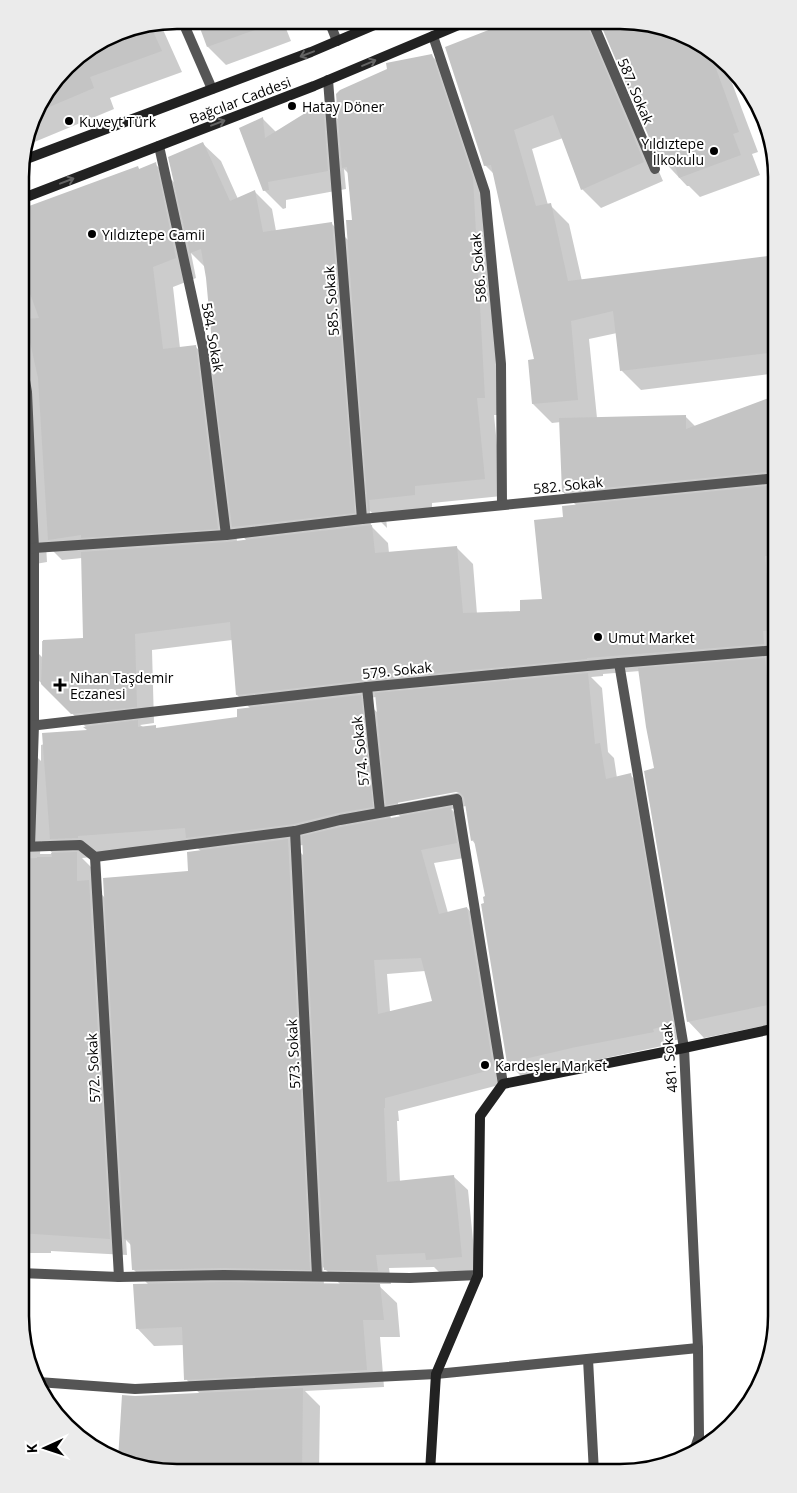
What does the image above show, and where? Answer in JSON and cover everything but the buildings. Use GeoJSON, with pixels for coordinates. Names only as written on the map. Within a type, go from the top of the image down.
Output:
{"type":"FeatureCollection","features":[{"type":"Feature","properties":{"kind":"main road","name":"Bağcılar Caddesi"},"geometry":{"type":"LineString","coordinates":[[30,158],[365,29]]}},
{"type":"Feature","properties":{"kind":"main road","name":"Bağcılar Caddesi"},"geometry":{"type":"LineString","coordinates":[[29,196],[328,80],[450,29]]}},
{"type":"Feature","properties":{"kind":"main road"},"geometry":{"type":"LineString","coordinates":[[430,1464],[436,1374],[478,1275],[480,1116],[503,1084],[768,1030]]}},
{"type":"Feature","properties":{"kind":"street"},"geometry":{"type":"LineString","coordinates":[[186,29],[212,89]]}},
{"type":"Feature","properties":{"kind":"street"},"geometry":{"type":"LineString","coordinates":[[332,29],[337,41]]}},
{"type":"Feature","properties":{"kind":"street","name":"587. Sokak"},"geometry":{"type":"LineString","coordinates":[[595,29],[655,169]]}},
{"type":"Feature","properties":{"kind":"street","name":"586. Sokak"},"geometry":{"type":"LineString","coordinates":[[433,36],[485,192],[501,364],[502,505]]}},
{"type":"Feature","properties":{"kind":"street","name":"585. Sokak"},"geometry":{"type":"LineString","coordinates":[[328,80],[362,520]]}},
{"type":"Feature","properties":{"kind":"street","name":"584. Sokak"},"geometry":{"type":"LineString","coordinates":[[159,146],[203,347],[226,535]]}},
{"type":"Feature","properties":{"kind":"street"},"geometry":{"type":"LineString","coordinates":[[29,470],[34,548],[34,725],[29,793]]}},
{"type":"Feature","properties":{"kind":"street","name":"582. Sokak"},"geometry":{"type":"LineString","coordinates":[[29,549],[226,535],[768,479]]}},
{"type":"Feature","properties":{"kind":"street","name":"579. Sokak"},"geometry":{"type":"LineString","coordinates":[[29,726],[367,686],[768,651]]}},
{"type":"Feature","properties":{"kind":"street","name":"481. Sokak"},"geometry":{"type":"LineString","coordinates":[[620,663],[684,1048],[698,1348],[699,1436],[697,1443]]}},
{"type":"Feature","properties":{"kind":"street","name":"574. Sokak"},"geometry":{"type":"LineString","coordinates":[[367,686],[380,812]]}},
{"type":"Feature","properties":{"kind":"street"},"geometry":{"type":"LineString","coordinates":[[29,847],[80,845],[95,857],[295,831],[380,812],[456,799],[503,1084]]}},
{"type":"Feature","properties":{"kind":"street","name":"573. Sokak"},"geometry":{"type":"LineString","coordinates":[[295,831],[317,1275]]}},
{"type":"Feature","properties":{"kind":"street","name":"572. Sokak"},"geometry":{"type":"LineString","coordinates":[[95,857],[119,1277]]}},
{"type":"Feature","properties":{"kind":"street"},"geometry":{"type":"LineString","coordinates":[[29,1273],[119,1277],[317,1275],[410,1278],[478,1275]]}},
{"type":"Feature","properties":{"kind":"street"},"geometry":{"type":"LineString","coordinates":[[44,1382],[135,1389],[436,1374],[698,1348]]}},
{"type":"Feature","properties":{"kind":"street"},"geometry":{"type":"LineString","coordinates":[[588,1359],[594,1464]]}},
{"type":"Feature","properties":{"kind":"place","name":"Hatay Döner"},"geometry":{"type":"Point","coordinates":[292,106]}},
{"type":"Feature","properties":{"kind":"place","name":"Kuveyt Türk"},"geometry":{"type":"Point","coordinates":[69,121]}},
{"type":"Feature","properties":{"kind":"place","name":"Yıldıztepe İlkokulu"},"geometry":{"type":"Point","coordinates":[714,151]}},
{"type":"Feature","properties":{"kind":"place","name":"Yıldıztepe Camii"},"geometry":{"type":"Point","coordinates":[92,234]}},
{"type":"Feature","properties":{"kind":"place","name":"Umut Market"},"geometry":{"type":"Point","coordinates":[598,637]}},
{"type":"Feature","properties":{"kind":"place","name":"Nihan Taşdemir Eczanesi"},"geometry":{"type":"Point","coordinates":[60,685]}},
{"type":"Feature","properties":{"kind":"place","name":"Kardeşler Market"},"geometry":{"type":"Point","coordinates":[485,1065]}}]}
